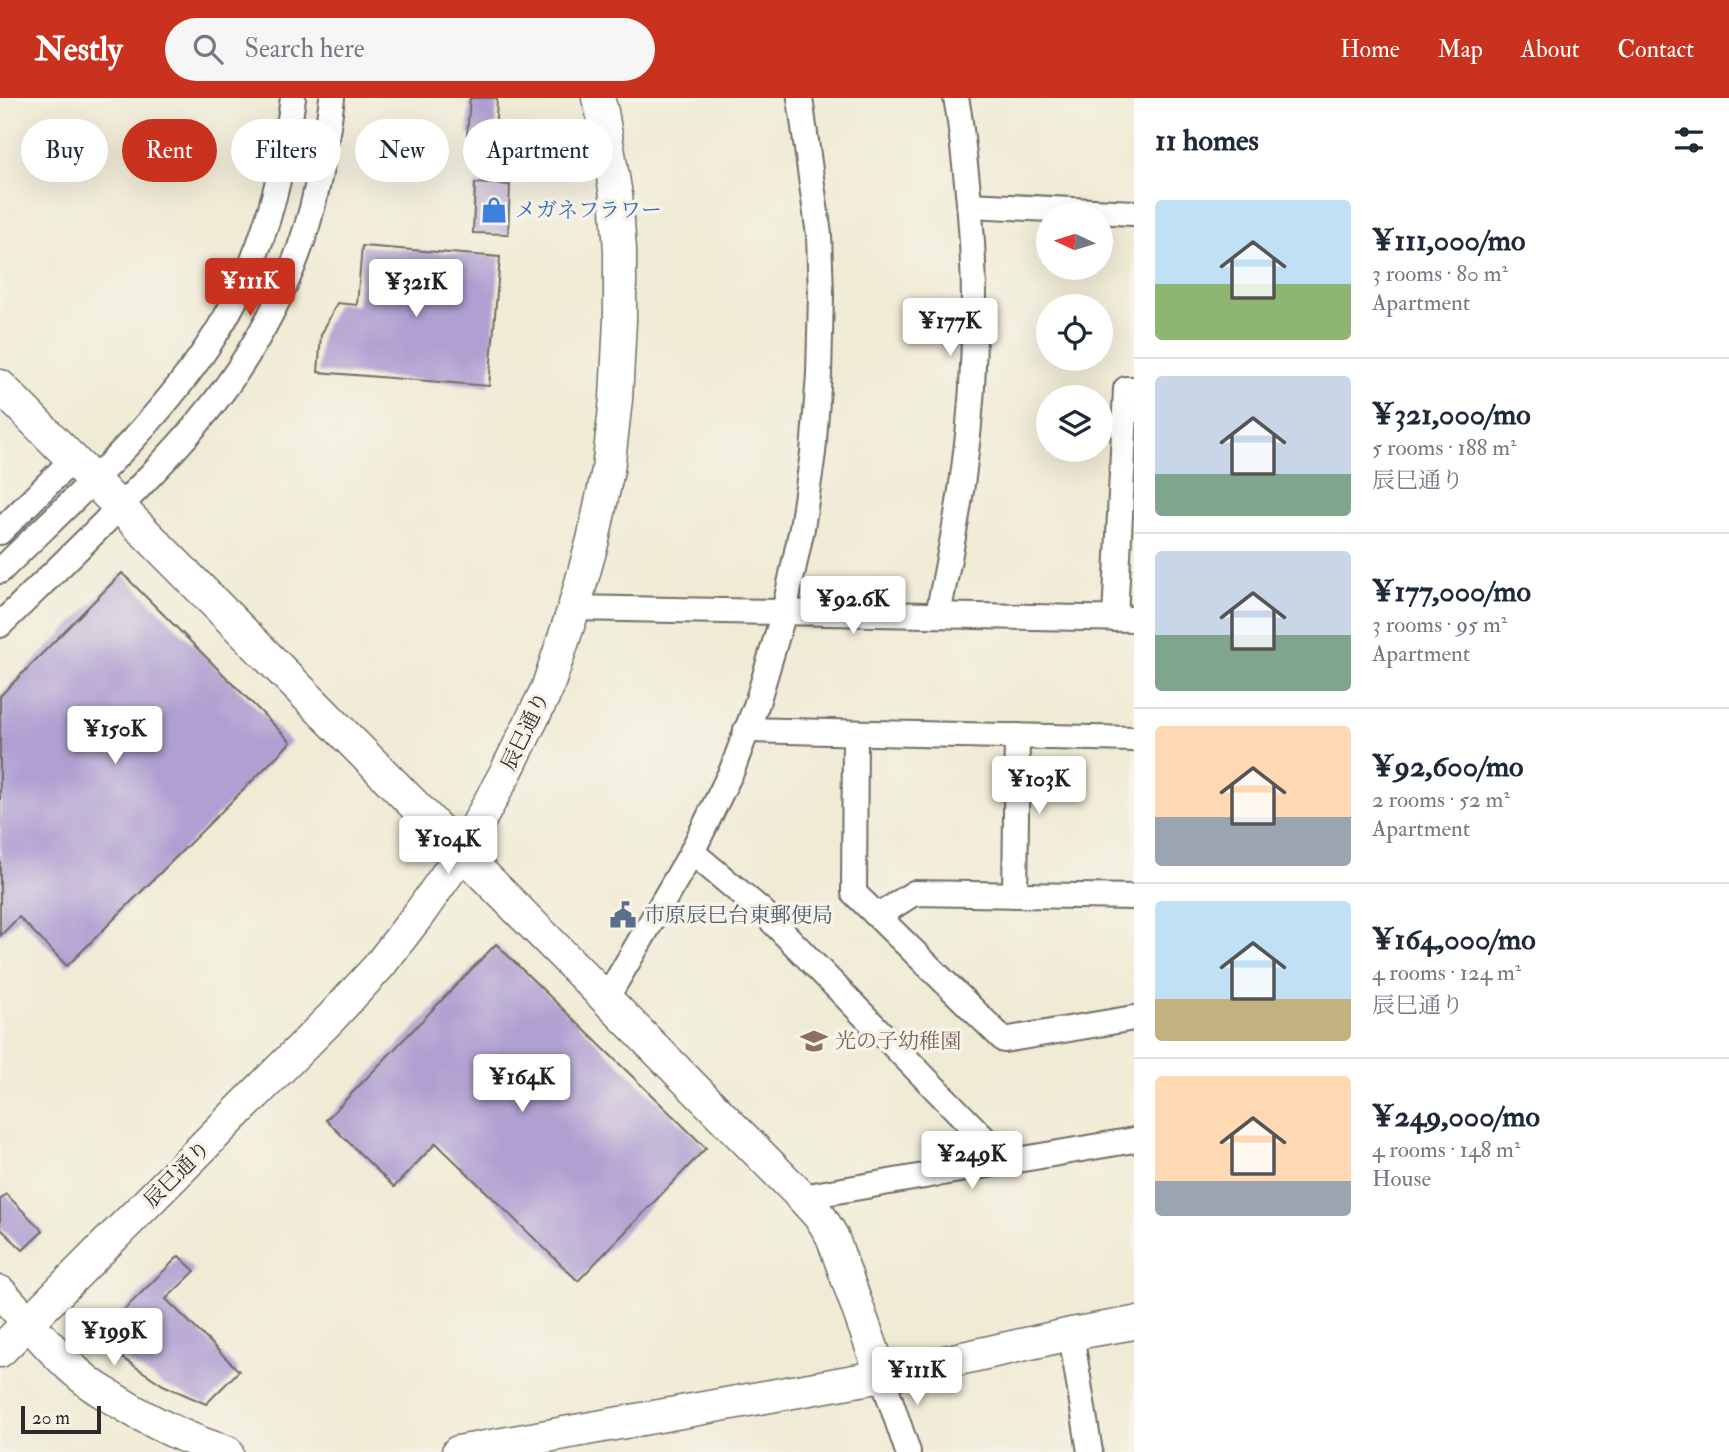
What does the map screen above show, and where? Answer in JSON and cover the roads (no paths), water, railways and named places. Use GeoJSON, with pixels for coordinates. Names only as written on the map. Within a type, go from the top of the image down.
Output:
{"type":"FeatureCollection","features":[{"type":"Feature","properties":{"kind":"street"},"geometry":{"type":"LineString","coordinates":[[0,532],[156,414],[216,333],[243,283],[264,232],[279,181],[293,98]]}},
{"type":"Feature","properties":{"kind":"street"},"geometry":{"type":"LineString","coordinates":[[0,625],[185,440],[249,354],[278,299],[300,245],[317,190],[332,98]]}},
{"type":"Feature","properties":{"kind":"street","name":"辰巳通り"},"geometry":{"type":"LineString","coordinates":[[0,1351],[331,1018],[379,966],[462,853],[547,690],[593,540],[608,470],[616,399],[620,250],[616,195],[603,112],[598,98]]}},
{"type":"Feature","properties":{"kind":"street"},"geometry":{"type":"LineString","coordinates":[[606,999],[692,852],[732,769],[757,703],[784,612],[802,528],[813,453],[819,374],[819,235],[800,98]]}},
{"type":"Feature","properties":{"kind":"street"},"geometry":{"type":"LineString","coordinates":[[938,615],[964,469],[971,393],[974,308],[973,246],[956,98]]}},
{"type":"Feature","properties":{"kind":"street"},"geometry":{"type":"LineString","coordinates":[[969,205],[1134,213]]}},
{"type":"Feature","properties":{"kind":"street"},"geometry":{"type":"LineString","coordinates":[[243,283],[278,299]]}},
{"type":"Feature","properties":{"kind":"street"},"geometry":{"type":"LineString","coordinates":[[0,386],[821,1218],[832,1236],[908,1452]]}},
{"type":"Feature","properties":{"kind":"street"},"geometry":{"type":"LineString","coordinates":[[574,608],[1124,619],[1126,389],[1134,389]]}},
{"type":"Feature","properties":{"kind":"street"},"geometry":{"type":"LineString","coordinates":[[0,571],[83,469]]}},
{"type":"Feature","properties":{"kind":"street"},"geometry":{"type":"LineString","coordinates":[[746,730],[1134,739]]}},
{"type":"Feature","properties":{"kind":"street"},"geometry":{"type":"LineString","coordinates":[[855,733],[854,893],[1004,1040],[1134,1018]]}},
{"type":"Feature","properties":{"kind":"street"},"geometry":{"type":"LineString","coordinates":[[1014,895],[1017,736]]}},
{"type":"Feature","properties":{"kind":"street"},"geometry":{"type":"LineString","coordinates":[[692,852],[762,911],[1007,1162]]}},
{"type":"Feature","properties":{"kind":"street"},"geometry":{"type":"LineString","coordinates":[[878,916],[914,893],[1134,897]]}},
{"type":"Feature","properties":{"kind":"street"},"geometry":{"type":"LineString","coordinates":[[802,1197],[1134,1140]]}},
{"type":"Feature","properties":{"kind":"street"},"geometry":{"type":"LineString","coordinates":[[0,1293],[88,1383],[159,1424],[200,1444],[227,1452]]}},
{"type":"Feature","properties":{"kind":"street"},"geometry":{"type":"LineString","coordinates":[[465,1451],[883,1376],[1071,1334],[1134,1323]]}},
{"type":"Feature","properties":{"kind":"street"},"geometry":{"type":"LineString","coordinates":[[1071,1334],[1090,1452]]}},
{"type":"Feature","properties":{"kind":"place","name":"メガネフラワー"},"geometry":{"type":"Point","coordinates":[494,210]}},
{"type":"Feature","properties":{"kind":"place","name":"市原辰巳台東郵便局"},"geometry":{"type":"Point","coordinates":[623,915]}},
{"type":"Feature","properties":{"kind":"place","name":"光の子幼稚園"},"geometry":{"type":"Point","coordinates":[814,1041]}}]}
